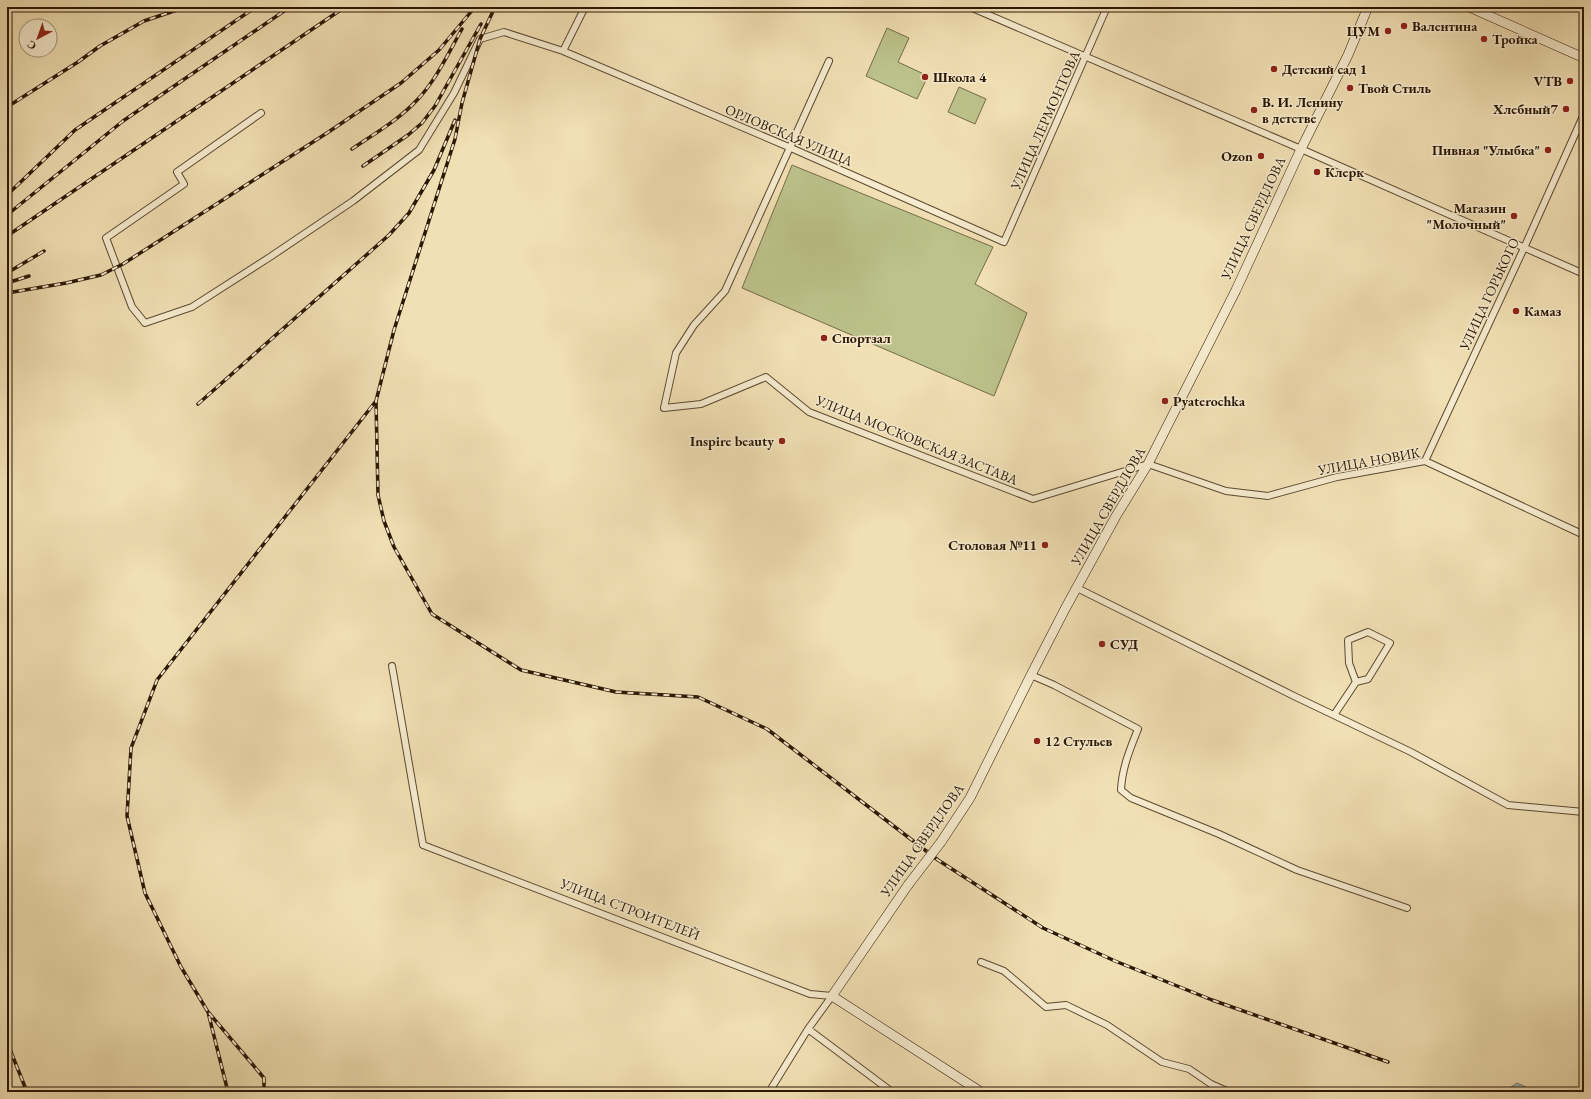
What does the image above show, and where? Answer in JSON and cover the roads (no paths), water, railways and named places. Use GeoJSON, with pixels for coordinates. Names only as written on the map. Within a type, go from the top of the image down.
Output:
{"type":"FeatureCollection","features":[{"type":"Feature","properties":{"kind":"main road","name":"УЛИЦА СВЕРДЛОВА"},"geometry":{"type":"LineString","coordinates":[[832,996],[908,885],[941,842],[970,798],[1031,675],[1116,516],[1148,464],[1236,290],[1301,149],[1348,55],[1368,7]]}},
{"type":"Feature","properties":{"kind":"main road"},"geometry":{"type":"LineString","coordinates":[[1469,7],[1584,58]]}},
{"type":"Feature","properties":{"kind":"main road","name":"УЛИЦА СТРОИТЕЛЕЙ"},"geometry":{"type":"LineString","coordinates":[[832,996],[981,1092]]}},
{"type":"Feature","properties":{"kind":"street"},"geometry":{"type":"LineString","coordinates":[[563,51],[585,7]]}},
{"type":"Feature","properties":{"kind":"street"},"geometry":{"type":"LineString","coordinates":[[970,7],[1301,149],[1584,274]]}},
{"type":"Feature","properties":{"kind":"street","name":"УЛИЦА ЛЕРМОНТОВА"},"geometry":{"type":"LineString","coordinates":[[1004,242],[1107,7]]}},
{"type":"Feature","properties":{"kind":"street","name":"ОРЛОВСКАЯ УЛИЦА"},"geometry":{"type":"LineString","coordinates":[[261,113],[177,172],[184,184],[106,238],[132,307],[145,324],[192,307],[353,201],[419,150],[454,94],[480,39],[504,32],[563,51],[790,148],[1004,242]]}},
{"type":"Feature","properties":{"kind":"street"},"geometry":{"type":"LineString","coordinates":[[790,148],[829,61]]}},
{"type":"Feature","properties":{"kind":"street","name":"УЛИЦА ГОРЬКОГО"},"geometry":{"type":"LineString","coordinates":[[1424,461],[1524,248],[1584,114]]}},
{"type":"Feature","properties":{"kind":"street","name":"УЛИЦА МОСКОВСКАЯ ЗАСТАВА"},"geometry":{"type":"LineString","coordinates":[[790,148],[725,291],[694,325],[676,353],[664,408],[701,404],[766,377],[809,412],[1033,499],[1148,464]]}},
{"type":"Feature","properties":{"kind":"street","name":"УЛИЦА НОВИК"},"geometry":{"type":"LineString","coordinates":[[1148,464],[1226,491],[1268,496],[1337,476],[1424,461],[1584,535]]}},
{"type":"Feature","properties":{"kind":"street"},"geometry":{"type":"LineString","coordinates":[[1077,588],[1411,752],[1508,805],[1584,812]]}},
{"type":"Feature","properties":{"kind":"street"},"geometry":{"type":"LineString","coordinates":[[1334,715],[1356,682],[1368,679],[1390,643],[1368,632],[1348,640],[1349,662],[1356,682]]}},
{"type":"Feature","properties":{"kind":"street","name":"УЛИЦА СТРОИТЕЛЕЙ"},"geometry":{"type":"LineString","coordinates":[[392,666],[423,844],[810,994],[832,996]]}},
{"type":"Feature","properties":{"kind":"street"},"geometry":{"type":"LineString","coordinates":[[1031,675],[1054,685],[1138,729],[1124,764],[1121,780],[1121,790],[1131,798],[1219,834],[1297,870],[1407,908]]}},
{"type":"Feature","properties":{"kind":"street"},"geometry":{"type":"LineString","coordinates":[[981,962],[1004,971],[1046,1007],[1066,1005],[1107,1025],[1162,1062],[1188,1069],[1211,1084],[1229,1092]]}},
{"type":"Feature","properties":{"kind":"street"},"geometry":{"type":"LineString","coordinates":[[769,1092],[808,1029],[832,996]]}},
{"type":"Feature","properties":{"kind":"street"},"geometry":{"type":"LineString","coordinates":[[808,1029],[892,1092]]}},
{"type":"Feature","properties":{"kind":"water"},"geometry":{"type":"Polygon","coordinates":[[[1517,1083],[1535,1091],[1537,1092],[1503,1092],[1517,1083]]]}},
{"type":"Feature","properties":{"kind":"railway"},"geometry":{"type":"LineString","coordinates":[[7,107],[78,62],[100,46],[144,21],[186,7]]}},
{"type":"Feature","properties":{"kind":"railway"},"geometry":{"type":"LineString","coordinates":[[7,195],[75,130],[256,7]]}},
{"type":"Feature","properties":{"kind":"railway"},"geometry":{"type":"LineString","coordinates":[[7,215],[123,121],[290,7]]}},
{"type":"Feature","properties":{"kind":"railway"},"geometry":{"type":"LineString","coordinates":[[7,236],[345,7]]}},
{"type":"Feature","properties":{"kind":"railway"},"geometry":{"type":"LineString","coordinates":[[7,293],[66,283],[101,275],[123,264],[327,133],[401,83],[439,50],[475,7]]}},
{"type":"Feature","properties":{"kind":"railway"},"geometry":{"type":"LineString","coordinates":[[495,7],[480,39],[462,103],[455,139],[394,330],[376,401],[378,495],[384,521],[394,547],[432,614],[521,670],[616,692],[698,697],[767,729],[938,860],[1043,928],[1115,961],[1212,1000],[1388,1062]]}},
{"type":"Feature","properties":{"kind":"railway"},"geometry":{"type":"LineString","coordinates":[[363,166],[408,135],[422,123],[435,106],[481,24]]}},
{"type":"Feature","properties":{"kind":"railway"},"geometry":{"type":"LineString","coordinates":[[352,149],[395,120],[418,99],[436,75],[462,29]]}},
{"type":"Feature","properties":{"kind":"railway"},"geometry":{"type":"LineString","coordinates":[[198,404],[389,235],[409,213],[434,170],[455,120]]}},
{"type":"Feature","properties":{"kind":"railway"},"geometry":{"type":"LineString","coordinates":[[7,273],[44,251]]}},
{"type":"Feature","properties":{"kind":"railway"},"geometry":{"type":"LineString","coordinates":[[7,283],[29,276]]}},
{"type":"Feature","properties":{"kind":"railway"},"geometry":{"type":"LineString","coordinates":[[228,1092],[208,1012],[181,967],[145,893],[127,816],[131,748],[157,680],[376,401]]}},
{"type":"Feature","properties":{"kind":"railway"},"geometry":{"type":"LineString","coordinates":[[209,1013],[264,1078],[264,1092]]}},
{"type":"Feature","properties":{"kind":"railway"},"geometry":{"type":"LineString","coordinates":[[7,1042],[27,1092]]}},
{"type":"Feature","properties":{"kind":"railway"},"geometry":{"type":"LineString","coordinates":[[7,1083],[10,1092]]}},
{"type":"Feature","properties":{"kind":"place","name":"Валентина"},"geometry":{"type":"Point","coordinates":[1404,26]}},
{"type":"Feature","properties":{"kind":"place","name":"ЦУМ"},"geometry":{"type":"Point","coordinates":[1388,31]}},
{"type":"Feature","properties":{"kind":"place","name":"Тройка"},"geometry":{"type":"Point","coordinates":[1484,39]}},
{"type":"Feature","properties":{"kind":"place","name":"Детский сад 1"},"geometry":{"type":"Point","coordinates":[1274,69]}},
{"type":"Feature","properties":{"kind":"place","name":"Школа 4"},"geometry":{"type":"Point","coordinates":[925,77]}},
{"type":"Feature","properties":{"kind":"place","name":"VTB"},"geometry":{"type":"Point","coordinates":[1570,81]}},
{"type":"Feature","properties":{"kind":"place","name":"Твой Стиль"},"geometry":{"type":"Point","coordinates":[1350,88]}},
{"type":"Feature","properties":{"kind":"place","name":"Хлебный7"},"geometry":{"type":"Point","coordinates":[1566,109]}},
{"type":"Feature","properties":{"kind":"place","name":"В. И. Ленину в детстве"},"geometry":{"type":"Point","coordinates":[1254,110]}},
{"type":"Feature","properties":{"kind":"place","name":"Пивная \"Улыбка\""},"geometry":{"type":"Point","coordinates":[1548,150]}},
{"type":"Feature","properties":{"kind":"place","name":"Ozon"},"geometry":{"type":"Point","coordinates":[1261,156]}},
{"type":"Feature","properties":{"kind":"place","name":"Клерк"},"geometry":{"type":"Point","coordinates":[1317,172]}},
{"type":"Feature","properties":{"kind":"place","name":"Магазин \"Молочный\""},"geometry":{"type":"Point","coordinates":[1514,216]}},
{"type":"Feature","properties":{"kind":"place","name":"Камаз"},"geometry":{"type":"Point","coordinates":[1516,311]}},
{"type":"Feature","properties":{"kind":"place","name":"Спортзал"},"geometry":{"type":"Point","coordinates":[824,338]}},
{"type":"Feature","properties":{"kind":"place","name":"Pyaterochka"},"geometry":{"type":"Point","coordinates":[1165,401]}},
{"type":"Feature","properties":{"kind":"place","name":"Inspire beauty"},"geometry":{"type":"Point","coordinates":[782,441]}},
{"type":"Feature","properties":{"kind":"place","name":"Столовая №11"},"geometry":{"type":"Point","coordinates":[1045,545]}},
{"type":"Feature","properties":{"kind":"place","name":"СУД"},"geometry":{"type":"Point","coordinates":[1102,644]}},
{"type":"Feature","properties":{"kind":"place","name":"12 Стульев"},"geometry":{"type":"Point","coordinates":[1037,741]}}]}
